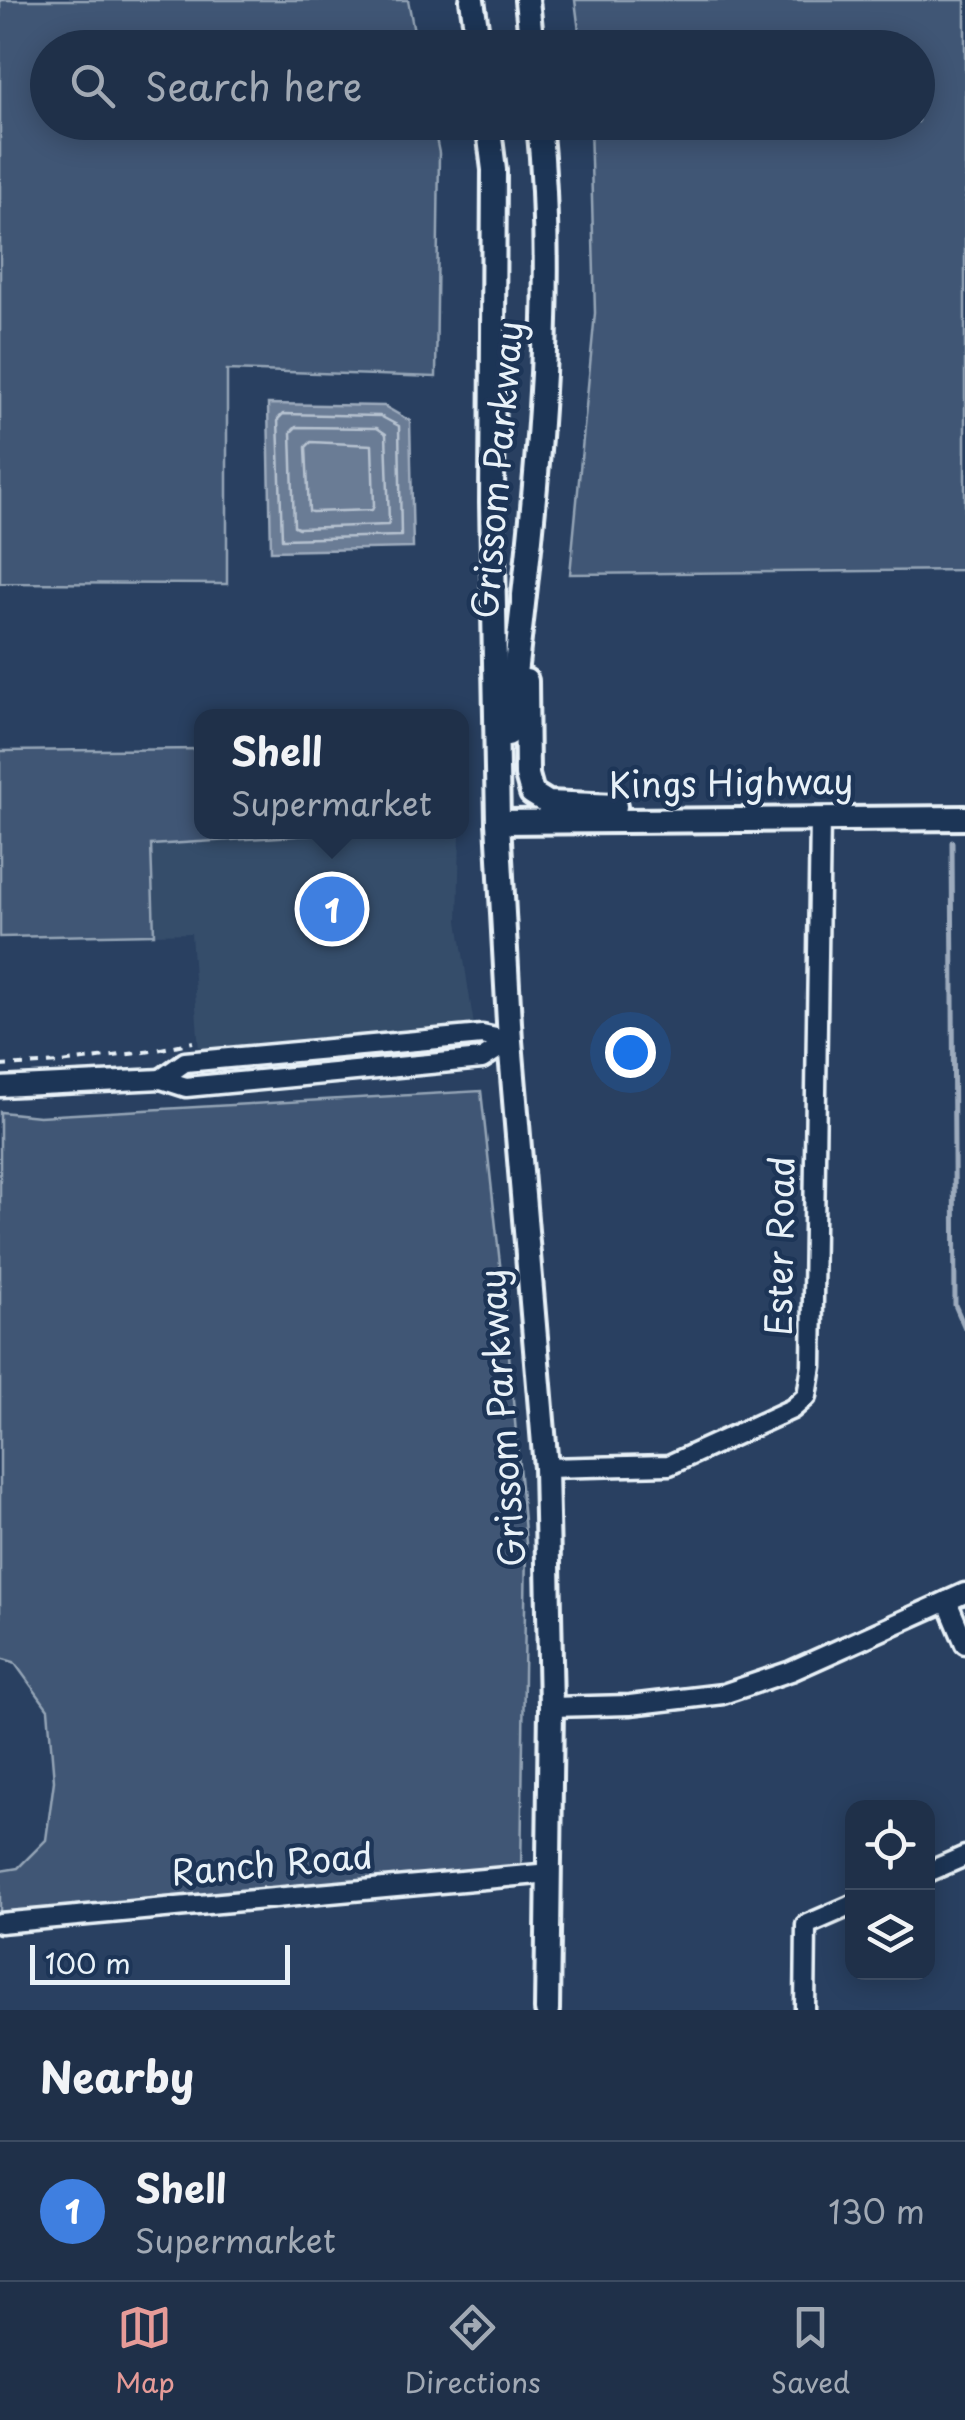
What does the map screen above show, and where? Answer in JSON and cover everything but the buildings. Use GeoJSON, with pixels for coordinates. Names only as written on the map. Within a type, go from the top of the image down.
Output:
{"type":"FeatureCollection","features":[{"type":"Feature","properties":{"kind":"main road"},"geometry":{"type":"LineString","coordinates":[[472,0],[476,30]]}},
{"type":"Feature","properties":{"kind":"main road"},"geometry":{"type":"LineString","coordinates":[[527,0],[530,30]]}},
{"type":"Feature","properties":{"kind":"main road","name":"Grissom Parkway"},"geometry":{"type":"LineString","coordinates":[[490,140],[494,170],[492,503],[498,822],[510,1041],[546,1468],[550,1707],[546,2010]]}},
{"type":"Feature","properties":{"kind":"main road","name":"Grissom Parkway"},"geometry":{"type":"LineString","coordinates":[[498,822],[520,628],[546,329],[541,140]]}},
{"type":"Feature","properties":{"kind":"main road"},"geometry":{"type":"LineString","coordinates":[[520,628],[526,680],[527,775],[532,794],[548,804],[656,808],[687,820]]}},
{"type":"Feature","properties":{"kind":"main road","name":"Kings Highway"},"geometry":{"type":"LineString","coordinates":[[498,822],[965,818]]}},
{"type":"Feature","properties":{"kind":"street","name":"Ester Road"},"geometry":{"type":"LineString","coordinates":[[546,1468],[669,1465],[792,1409],[808,1396],[812,1366],[820,818]]}},
{"type":"Feature","properties":{"kind":"street"},"geometry":{"type":"LineString","coordinates":[[0,1087],[161,1079],[185,1062],[482,1035],[510,1041]]}},
{"type":"Feature","properties":{"kind":"street"},"geometry":{"type":"LineString","coordinates":[[550,1707],[630,1704],[723,1694],[791,1671],[965,1592]]}},
{"type":"Feature","properties":{"kind":"street"},"geometry":{"type":"LineString","coordinates":[[947,1600],[965,1644]]}},
{"type":"Feature","properties":{"kind":"street"},"geometry":{"type":"LineString","coordinates":[[935,1869],[965,1856]]}},
{"type":"Feature","properties":{"kind":"street","name":"Ranch Road"},"geometry":{"type":"LineString","coordinates":[[0,1923],[550,1873]]}},
{"type":"Feature","properties":{"kind":"street"},"geometry":{"type":"LineString","coordinates":[[805,2010],[806,1925],[845,1908]]}},
{"type":"Feature","properties":{"kind":"shaded area"},"geometry":{"type":"Polygon","coordinates":[[[0,0],[408,0],[414,30],[30,30],[30,140],[436,140],[436,377],[227,370],[227,584],[0,583],[0,0]]]}},
{"type":"Feature","properties":{"kind":"shaded area"},"geometry":{"type":"Polygon","coordinates":[[[575,0],[965,0],[965,570],[570,574],[595,313],[590,140],[935,140],[935,30],[579,30],[575,0]]]}},
{"type":"Feature","properties":{"kind":"shaded area"},"geometry":{"type":"Polygon","coordinates":[[[194,749],[194,839],[247,839],[151,845],[154,934],[0,937],[0,751],[194,749]]]}},
{"type":"Feature","properties":{"kind":"shaded area"},"geometry":{"type":"Polygon","coordinates":[[[247,839],[460,839],[458,921],[474,1026],[199,1051],[191,933],[154,934],[151,845],[247,839]]]}},
{"type":"Feature","properties":{"kind":"shaded area"},"geometry":{"type":"Polygon","coordinates":[[[481,1091],[526,1543],[521,1873],[0,1913],[0,1871],[18,1868],[46,1840],[54,1781],[48,1709],[14,1662],[0,1658],[0,1112],[39,1116],[481,1091]]]}},
{"type":"Feature","properties":{"kind":"water"},"geometry":{"type":"Polygon","coordinates":[[[268,404],[384,406],[410,421],[413,548],[271,551],[268,404]]]}},
{"type":"Feature","properties":{"kind":"waterway"},"geometry":{"type":"LineString","coordinates":[[952,842],[955,1305],[965,1328]]}},
{"type":"Feature","properties":{"kind":"place","name":"Shell"},"geometry":{"type":"Point","coordinates":[332,909]}}]}
